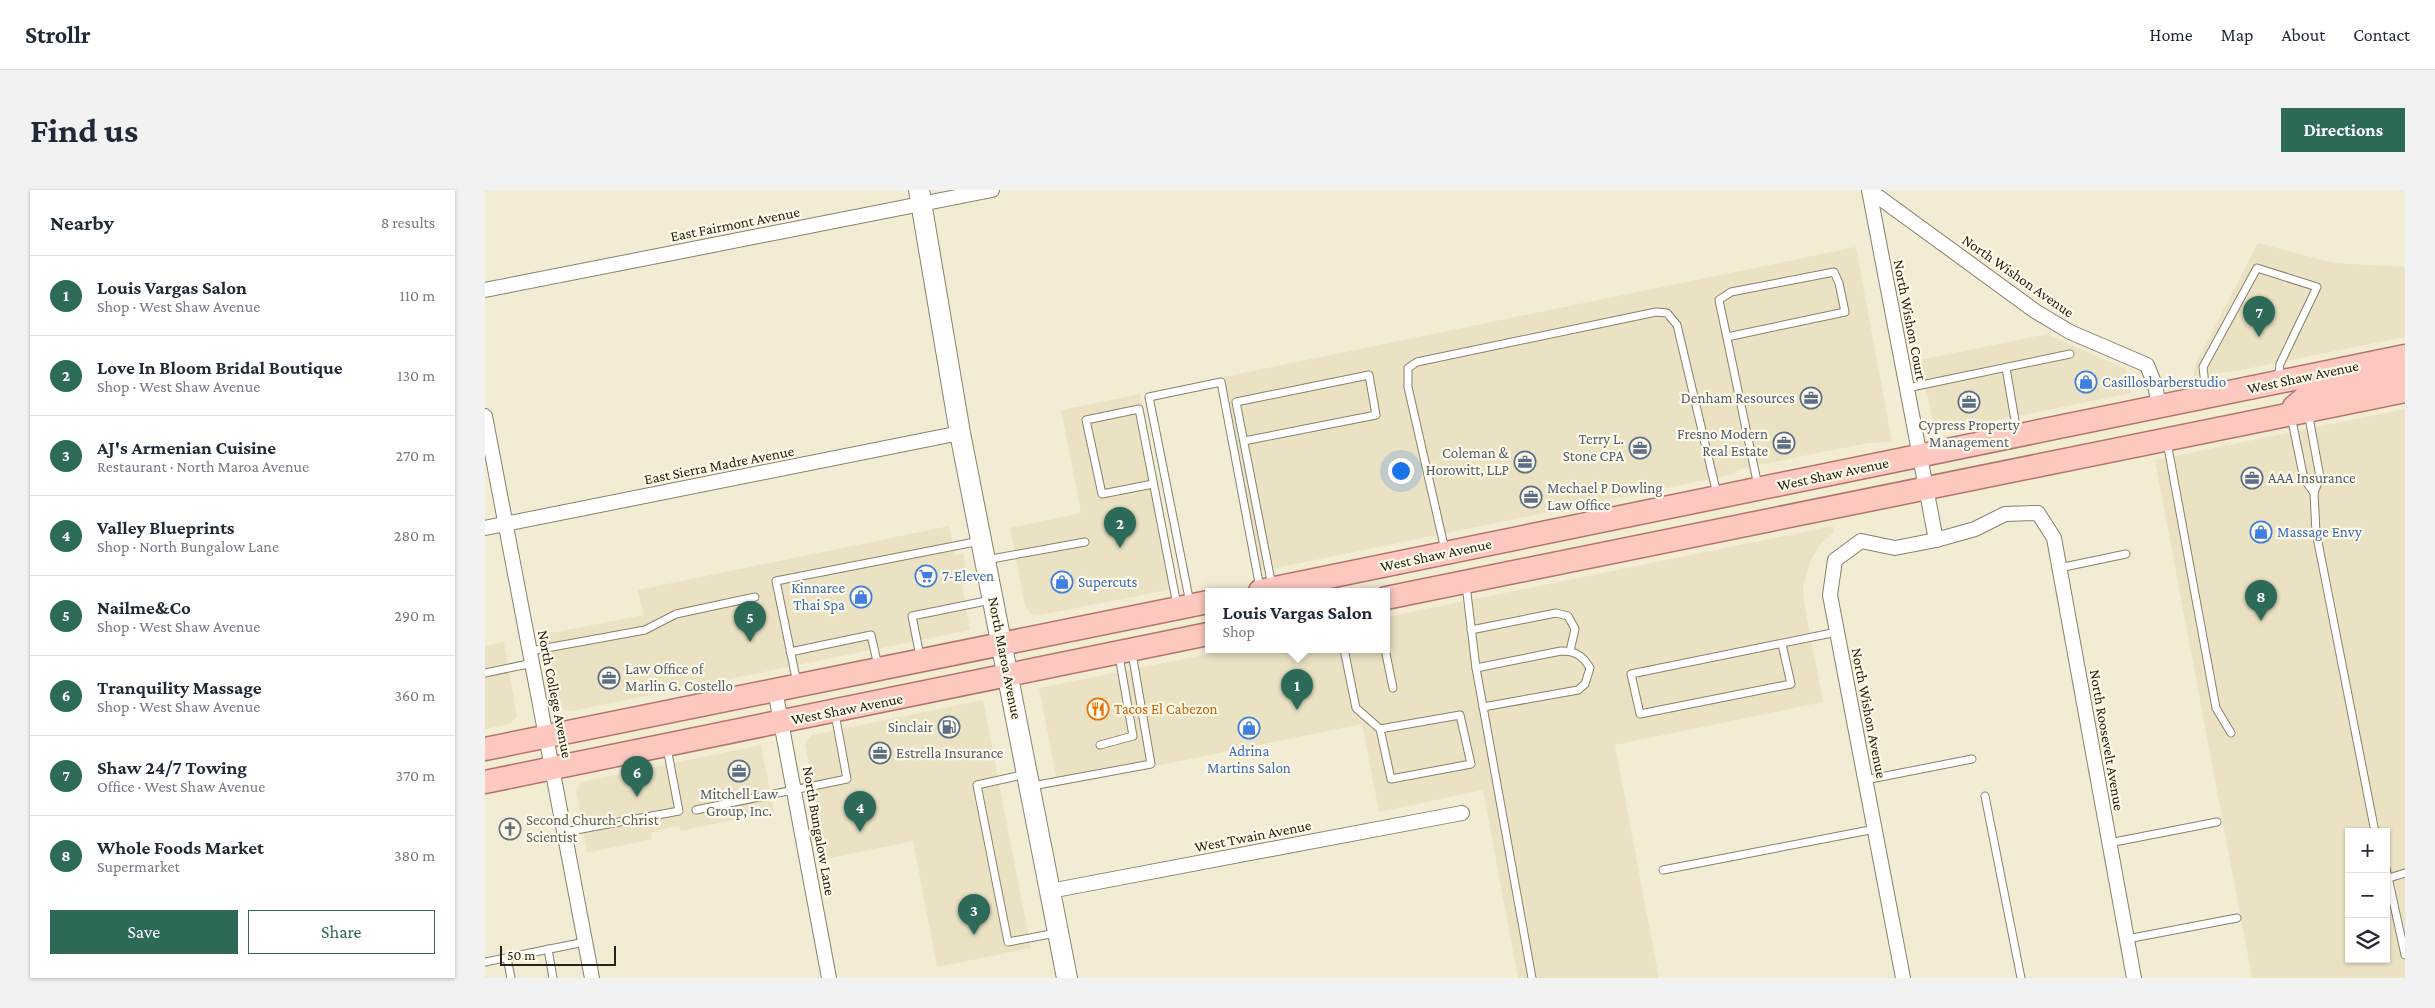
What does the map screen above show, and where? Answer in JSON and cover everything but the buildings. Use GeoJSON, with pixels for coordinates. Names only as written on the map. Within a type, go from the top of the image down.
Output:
{"type":"FeatureCollection","features":[{"type":"Feature","properties":{"kind":"main road","name":"North Maroa Avenue"},"geometry":{"type":"LineString","coordinates":[[920,197],[960,433],[1003,644],[1067,978]]}},
{"type":"Feature","properties":{"kind":"main road","name":"West Shaw Avenue"},"geometry":{"type":"LineString","coordinates":[[1274,588],[2405,356]]}},
{"type":"Feature","properties":{"kind":"main road"},"geometry":{"type":"LineString","coordinates":[[2299,412],[2294,407],[2310,393],[2405,374]]}},
{"type":"Feature","properties":{"kind":"main road"},"geometry":{"type":"LineString","coordinates":[[1390,597],[2405,391]]}},
{"type":"Feature","properties":{"kind":"main road"},"geometry":{"type":"LineString","coordinates":[[485,749],[1192,605]]}},
{"type":"Feature","properties":{"kind":"main road","name":"West Shaw Avenue"},"geometry":{"type":"LineString","coordinates":[[485,782],[1205,635]]}},
{"type":"Feature","properties":{"kind":"street","name":"East Fairmont Avenue"},"geometry":{"type":"LineString","coordinates":[[485,290],[920,197],[992,190]]}},
{"type":"Feature","properties":{"kind":"street","name":"North Wishon Court"},"geometry":{"type":"LineString","coordinates":[[1869,190],[1919,456]]}},
{"type":"Feature","properties":{"kind":"street","name":"North Wishon Avenue"},"geometry":{"type":"LineString","coordinates":[[1869,190],[2035,311],[2070,332],[2147,366],[2155,385],[2159,406]]}},
{"type":"Feature","properties":{"kind":"street","name":"North College Avenue"},"geometry":{"type":"LineString","coordinates":[[485,416],[554,768],[592,978]]}},
{"type":"Feature","properties":{"kind":"street","name":"East Sierra Madre Avenue"},"geometry":{"type":"LineString","coordinates":[[485,528],[960,433]]}},
{"type":"Feature","properties":{"kind":"street"},"geometry":{"type":"LineString","coordinates":[[1919,456],[1935,540]]}},
{"type":"Feature","properties":{"kind":"street","name":"North Wishon Avenue"},"geometry":{"type":"LineString","coordinates":[[1903,978],[1830,595],[1835,560],[1861,542],[1895,548],[1975,529],[2005,514],[2038,512]]}},
{"type":"Feature","properties":{"kind":"street","name":"North Roosevelt Avenue"},"geometry":{"type":"LineString","coordinates":[[2038,512],[2054,538],[2134,978]]}},
{"type":"Feature","properties":{"kind":"street","name":"North Bungalow Lane"},"geometry":{"type":"LineString","coordinates":[[775,690],[829,978]]}},
{"type":"Feature","properties":{"kind":"street","name":"West Twain Avenue"},"geometry":{"type":"LineString","coordinates":[[1050,891],[1461,812]]}},
{"type":"Feature","properties":{"kind":"lane"},"geometry":{"type":"LineString","coordinates":[[2206,396],[2203,367],[2257,268],[2317,287],[2280,364],[2278,382]]}},
{"type":"Feature","properties":{"kind":"lane"},"geometry":{"type":"LineString","coordinates":[[1727,338],[1845,312],[1839,283],[1834,272],[1731,292],[1719,300],[1727,338],[1759,489]]}},
{"type":"Feature","properties":{"kind":"lane"},"geometry":{"type":"LineString","coordinates":[[1446,553],[1408,386],[1408,368],[1417,362],[1656,312],[1667,312],[1677,325],[1718,497]]}},
{"type":"Feature","properties":{"kind":"lane"},"geometry":{"type":"LineString","coordinates":[[1906,388],[2070,354]]}},
{"type":"Feature","properties":{"kind":"lane"},"geometry":{"type":"LineString","coordinates":[[2006,368],[2017,435]]}},
{"type":"Feature","properties":{"kind":"lane"},"geometry":{"type":"LineString","coordinates":[[1243,441],[1376,414],[1369,375],[1236,402],[1264,588]]}},
{"type":"Feature","properties":{"kind":"lane"},"geometry":{"type":"LineString","coordinates":[[1192,605],[1149,397],[1221,382],[1264,588]]}},
{"type":"Feature","properties":{"kind":"lane"},"geometry":{"type":"LineString","coordinates":[[1153,484],[1102,494],[1086,420],[1139,409],[1153,484],[1192,605]]}},
{"type":"Feature","properties":{"kind":"lane"},"geometry":{"type":"LineString","coordinates":[[2299,412],[2304,479],[2314,493]]}},
{"type":"Feature","properties":{"kind":"lane"},"geometry":{"type":"LineString","coordinates":[[2299,412],[2320,477],[2314,493],[2316,532],[2374,828]]}},
{"type":"Feature","properties":{"kind":"lane"},"geometry":{"type":"LineString","coordinates":[[2166,439],[2215,708],[2231,733]]}},
{"type":"Feature","properties":{"kind":"lane"},"geometry":{"type":"LineString","coordinates":[[797,685],[776,581],[982,541]]}},
{"type":"Feature","properties":{"kind":"lane"},"geometry":{"type":"LineString","coordinates":[[986,560],[1085,542]]}},
{"type":"Feature","properties":{"kind":"lane"},"geometry":{"type":"LineString","coordinates":[[2059,568],[2126,554]]}},
{"type":"Feature","properties":{"kind":"lane"},"geometry":{"type":"LineString","coordinates":[[1466,582],[1476,668],[1532,978]]}},
{"type":"Feature","properties":{"kind":"lane"},"geometry":{"type":"LineString","coordinates":[[485,673],[531,657],[645,630],[676,614],[755,597]]}},
{"type":"Feature","properties":{"kind":"lane"},"geometry":{"type":"LineString","coordinates":[[921,660],[912,616],[994,599]]}},
{"type":"Feature","properties":{"kind":"lane"},"geometry":{"type":"LineString","coordinates":[[1471,630],[1556,613],[1568,616],[1575,629],[1570,651]]}},
{"type":"Feature","properties":{"kind":"lane"},"geometry":{"type":"LineString","coordinates":[[1782,644],[1791,684],[1640,714],[1631,674],[1837,632]]}},
{"type":"Feature","properties":{"kind":"lane"},"geometry":{"type":"LineString","coordinates":[[790,652],[871,635],[879,669]]}},
{"type":"Feature","properties":{"kind":"lane"},"geometry":{"type":"LineString","coordinates":[[1101,745],[1133,736],[1125,651]]}},
{"type":"Feature","properties":{"kind":"lane"},"geometry":{"type":"LineString","coordinates":[[1059,932],[1008,942],[977,785],[1151,764],[1125,651]]}},
{"type":"Feature","properties":{"kind":"lane"},"geometry":{"type":"LineString","coordinates":[[1476,668],[1561,651],[1570,651],[1583,657],[1590,668],[1585,684],[1578,690],[1483,707]]}},
{"type":"Feature","properties":{"kind":"lane"},"geometry":{"type":"LineString","coordinates":[[1345,653],[1356,708],[1380,730],[1391,779],[1471,764],[1460,715],[1380,730]]}},
{"type":"Feature","properties":{"kind":"lane"},"geometry":{"type":"LineString","coordinates":[[1386,653],[1393,688]]}},
{"type":"Feature","properties":{"kind":"lane"},"geometry":{"type":"LineString","coordinates":[[696,810],[847,779],[834,711]]}},
{"type":"Feature","properties":{"kind":"lane"},"geometry":{"type":"LineString","coordinates":[[565,832],[679,811],[666,745]]}},
{"type":"Feature","properties":{"kind":"lane"},"geometry":{"type":"LineString","coordinates":[[1865,780],[1971,759]]}},
{"type":"Feature","properties":{"kind":"lane"},"geometry":{"type":"LineString","coordinates":[[1985,796],[2021,978]]}},
{"type":"Feature","properties":{"kind":"lane"},"geometry":{"type":"LineString","coordinates":[[2109,842],[2217,822]]}},
{"type":"Feature","properties":{"kind":"lane"},"geometry":{"type":"LineString","coordinates":[[1663,870],[1875,829]]}},
{"type":"Feature","properties":{"kind":"lane"},"geometry":{"type":"LineString","coordinates":[[2390,878],[2405,873]]}},
{"type":"Feature","properties":{"kind":"lane"},"geometry":{"type":"LineString","coordinates":[[2390,883],[2405,955]]}},
{"type":"Feature","properties":{"kind":"lane"},"geometry":{"type":"LineString","coordinates":[[2127,939],[2237,918]]}},
{"type":"Feature","properties":{"kind":"lane"},"geometry":{"type":"LineString","coordinates":[[485,962],[585,942]]}},
{"type":"Feature","properties":{"kind":"lane"},"geometry":{"type":"LineString","coordinates":[[547,950],[553,978]]}},
{"type":"Feature","properties":{"kind":"lane"},"geometry":{"type":"LineString","coordinates":[[507,958],[511,978]]}},
{"type":"Feature","properties":{"kind":"shaded area"},"geometry":{"type":"Polygon","coordinates":[[[2258,243],[2334,263],[2405,267],[2405,337],[2241,370],[2193,377],[2196,363],[2258,243]]]}},
{"type":"Feature","properties":{"kind":"shaded area"},"geometry":{"type":"Polygon","coordinates":[[[1856,247],[1892,442],[1869,443],[1808,455],[1740,469],[1730,475],[1256,572],[1219,378],[1856,247]]]}},
{"type":"Feature","properties":{"kind":"shaded area"},"geometry":{"type":"Polygon","coordinates":[[[2047,334],[2126,369],[2131,393],[1945,431],[1934,427],[1920,360],[2047,334]]]}},
{"type":"Feature","properties":{"kind":"shaded area"},"geometry":{"type":"Polygon","coordinates":[[[1140,394],[1177,588],[1041,615],[1031,614],[1025,606],[1010,528],[1081,513],[1061,410],[1140,394]]]}},
{"type":"Feature","properties":{"kind":"shaded area"},"geometry":{"type":"Polygon","coordinates":[[[2405,409],[2405,978],[2252,978],[2155,460],[2405,409]]]}},
{"type":"Feature","properties":{"kind":"shaded area"},"geometry":{"type":"Polygon","coordinates":[[[949,526],[955,555],[963,554],[967,572],[960,574],[970,630],[572,711],[564,710],[560,704],[546,634],[643,615],[638,590],[949,526]]]}},
{"type":"Feature","properties":{"kind":"shaded area"},"geometry":{"type":"Polygon","coordinates":[[[1833,526],[1834,532],[1821,544],[1811,559],[1803,586],[1804,602],[1823,702],[1615,745],[1659,978],[1518,978],[1483,790],[1379,812],[1362,724],[1058,786],[1039,688],[1213,653],[1390,653],[1390,616],[1833,526]]]}},
{"type":"Feature","properties":{"kind":"shaded area"},"geometry":{"type":"Polygon","coordinates":[[[504,642],[517,717],[509,724],[485,729],[485,646],[504,642]]]}},
{"type":"Feature","properties":{"kind":"shaded area"},"geometry":{"type":"Polygon","coordinates":[[[983,700],[1031,948],[937,967],[913,841],[826,859],[805,743],[812,735],[983,700]]]}},
{"type":"Feature","properties":{"kind":"shaded area"},"geometry":{"type":"Polygon","coordinates":[[[761,745],[774,811],[681,831],[679,826],[651,832],[652,839],[587,853],[576,791],[581,782],[761,745]]]}},
{"type":"Feature","properties":{"kind":"place","name":"Shaw 24/7 Towing"},"geometry":{"type":"Point","coordinates":[2259,337]}},
{"type":"Feature","properties":{"kind":"place","name":"Casillosbarberstudio"},"geometry":{"type":"Point","coordinates":[2086,382]}},
{"type":"Feature","properties":{"kind":"place","name":"Denham Resources"},"geometry":{"type":"Point","coordinates":[1811,398]}},
{"type":"Feature","properties":{"kind":"place","name":"Cypress Property Management"},"geometry":{"type":"Point","coordinates":[1969,402]}},
{"type":"Feature","properties":{"kind":"place","name":"Fresno Modern Real Estate"},"geometry":{"type":"Point","coordinates":[1784,443]}},
{"type":"Feature","properties":{"kind":"place","name":"Terry L. Stone CPA"},"geometry":{"type":"Point","coordinates":[1640,448]}},
{"type":"Feature","properties":{"kind":"place","name":"Coleman & Horowitt, LLP"},"geometry":{"type":"Point","coordinates":[1525,462]}},
{"type":"Feature","properties":{"kind":"place","name":"AAA Insurance"},"geometry":{"type":"Point","coordinates":[2252,478]}},
{"type":"Feature","properties":{"kind":"place","name":"Mechael P Dowling Law Office"},"geometry":{"type":"Point","coordinates":[1531,497]}},
{"type":"Feature","properties":{"kind":"place","name":"Massage Envy"},"geometry":{"type":"Point","coordinates":[2261,532]}},
{"type":"Feature","properties":{"kind":"place","name":"Love In Bloom Bridal Boutique"},"geometry":{"type":"Point","coordinates":[1120,548]}},
{"type":"Feature","properties":{"kind":"place","name":"7-Eleven"},"geometry":{"type":"Point","coordinates":[926,576]}},
{"type":"Feature","properties":{"kind":"place","name":"Supercuts"},"geometry":{"type":"Point","coordinates":[1062,582]}},
{"type":"Feature","properties":{"kind":"place","name":"Kinnaree Thai Spa"},"geometry":{"type":"Point","coordinates":[861,597]}},
{"type":"Feature","properties":{"kind":"place","name":"Whole Foods Market"},"geometry":{"type":"Point","coordinates":[2261,621]}},
{"type":"Feature","properties":{"kind":"place","name":"Nailme&Co"},"geometry":{"type":"Point","coordinates":[750,642]}},
{"type":"Feature","properties":{"kind":"place","name":"Law Office of Marlin G. Costello"},"geometry":{"type":"Point","coordinates":[609,678]}},
{"type":"Feature","properties":{"kind":"place","name":"Tacos El Cabezon"},"geometry":{"type":"Point","coordinates":[1098,709]}},
{"type":"Feature","properties":{"kind":"place","name":"Louis Vargas Salon"},"geometry":{"type":"Point","coordinates":[1297,710]}},
{"type":"Feature","properties":{"kind":"place","name":"Sinclair"},"geometry":{"type":"Point","coordinates":[949,727]}},
{"type":"Feature","properties":{"kind":"place","name":"Adrina Martins Salon"},"geometry":{"type":"Point","coordinates":[1249,728]}},
{"type":"Feature","properties":{"kind":"place","name":"Estrella Insurance"},"geometry":{"type":"Point","coordinates":[880,753]}},
{"type":"Feature","properties":{"kind":"place","name":"Mitchell Law Group, Inc."},"geometry":{"type":"Point","coordinates":[739,771]}},
{"type":"Feature","properties":{"kind":"place","name":"Tranquility Massage"},"geometry":{"type":"Point","coordinates":[637,797]}},
{"type":"Feature","properties":{"kind":"place","name":"Second Church-Christ Scientist"},"geometry":{"type":"Point","coordinates":[510,829]}},
{"type":"Feature","properties":{"kind":"place","name":"Valley Blueprints"},"geometry":{"type":"Point","coordinates":[860,832]}},
{"type":"Feature","properties":{"kind":"place","name":"AJ's Armenian Cuisine"},"geometry":{"type":"Point","coordinates":[974,935]}}]}
